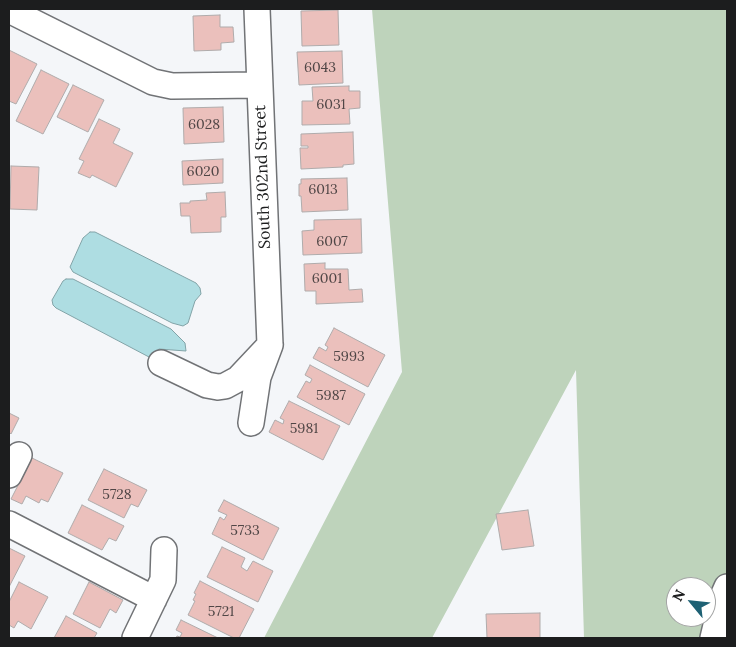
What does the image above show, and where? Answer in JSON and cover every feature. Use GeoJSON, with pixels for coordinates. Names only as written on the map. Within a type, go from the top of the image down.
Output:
{"type":"FeatureCollection","features":[{"type":"Feature","properties":{"kind":"street","name":"South 302nd Street"},"geometry":{"type":"LineString","coordinates":[[257,9],[270,344]]}},
{"type":"Feature","properties":{"kind":"street"},"geometry":{"type":"LineString","coordinates":[[9,10],[153,82],[172,86],[259,85]]}},
{"type":"Feature","properties":{"kind":"street"},"geometry":{"type":"LineString","coordinates":[[161,363],[207,385],[225,386],[238,379],[270,344]]}},
{"type":"Feature","properties":{"kind":"street"},"geometry":{"type":"LineString","coordinates":[[251,423],[258,377],[270,344]]}},
{"type":"Feature","properties":{"kind":"street"},"geometry":{"type":"LineString","coordinates":[[9,524],[154,599]]}},
{"type":"Feature","properties":{"kind":"street"},"geometry":{"type":"LineString","coordinates":[[135,638],[164,580],[164,550]]}},
{"type":"Feature","properties":{"kind":"street"},"geometry":{"type":"LineString","coordinates":[[713,638],[727,587]]}},
{"type":"Feature","properties":{"kind":"green space"},"geometry":{"type":"Polygon","coordinates":[[[372,9],[727,9],[727,638],[584,638],[576,370],[432,638],[264,638],[402,372],[372,9]]]}},
{"type":"Feature","properties":{"kind":"water"},"geometry":{"type":"Polygon","coordinates":[[[90,232],[95,232],[196,283],[200,288],[201,294],[195,301],[188,323],[183,326],[172,323],[73,272],[70,267],[83,238],[90,232]]]}},
{"type":"Feature","properties":{"kind":"water"},"geometry":{"type":"Polygon","coordinates":[[[66,279],[73,279],[171,329],[185,343],[186,351],[159,349],[149,357],[56,308],[52,300],[66,279]]]}},
{"type":"Feature","properties":{"kind":"building"},"geometry":{"type":"Polygon","coordinates":[[[338,10],[339,45],[302,46],[301,11],[338,10]]]}},
{"type":"Feature","properties":{"kind":"building"},"geometry":{"type":"Polygon","coordinates":[[[220,15],[220,27],[233,27],[234,42],[221,43],[221,50],[194,51],[193,16],[220,15]]]}},
{"type":"Feature","properties":{"kind":"building"},"geometry":{"type":"Polygon","coordinates":[[[9,50],[37,64],[16,104],[9,101],[9,50]]]}},
{"type":"Feature","properties":{"kind":"building"},"geometry":{"type":"Polygon","coordinates":[[[342,51],[343,83],[299,85],[297,52],[342,51]]]}},
{"type":"Feature","properties":{"kind":"building"},"geometry":{"type":"Polygon","coordinates":[[[41,70],[69,84],[43,134],[16,121],[41,70]]]}},
{"type":"Feature","properties":{"kind":"building"},"geometry":{"type":"Polygon","coordinates":[[[73,85],[104,100],[88,132],[57,117],[73,85]]]}},
{"type":"Feature","properties":{"kind":"building"},"geometry":{"type":"Polygon","coordinates":[[[349,86],[349,91],[360,91],[360,108],[349,109],[350,124],[302,125],[302,101],[313,101],[312,87],[349,86]]]}},
{"type":"Feature","properties":{"kind":"building"},"geometry":{"type":"Polygon","coordinates":[[[223,107],[224,142],[184,144],[183,108],[223,107]]]}},
{"type":"Feature","properties":{"kind":"building"},"geometry":{"type":"Polygon","coordinates":[[[99,119],[120,129],[113,143],[133,153],[116,187],[92,175],[90,178],[78,173],[84,161],[79,159],[99,119]]]}},
{"type":"Feature","properties":{"kind":"building"},"geometry":{"type":"Polygon","coordinates":[[[353,132],[354,164],[343,165],[343,167],[301,169],[300,148],[308,148],[308,146],[301,146],[301,134],[353,132]]]}},
{"type":"Feature","properties":{"kind":"building"},"geometry":{"type":"Polygon","coordinates":[[[223,159],[223,183],[183,185],[182,161],[223,159]]]}},
{"type":"Feature","properties":{"kind":"building"},"geometry":{"type":"Polygon","coordinates":[[[11,166],[39,167],[37,210],[10,209],[11,166]]]}},
{"type":"Feature","properties":{"kind":"building"},"geometry":{"type":"Polygon","coordinates":[[[347,178],[348,210],[302,212],[301,196],[299,196],[301,179],[347,178]]]}},
{"type":"Feature","properties":{"kind":"building"},"geometry":{"type":"Polygon","coordinates":[[[225,192],[226,217],[221,217],[221,232],[191,233],[190,216],[181,216],[180,203],[207,200],[206,193],[225,192]]]}},
{"type":"Feature","properties":{"kind":"building"},"geometry":{"type":"Polygon","coordinates":[[[361,219],[362,253],[303,255],[302,231],[314,230],[314,220],[361,219]]]}},
{"type":"Feature","properties":{"kind":"building"},"geometry":{"type":"Polygon","coordinates":[[[325,263],[325,269],[348,269],[349,290],[362,289],[363,302],[316,304],[316,291],[305,291],[304,264],[325,263]]]}},
{"type":"Feature","properties":{"kind":"building"},"geometry":{"type":"Polygon","coordinates":[[[334,328],[385,355],[368,387],[313,358],[319,347],[326,351],[328,347],[325,345],[334,328]]]}},
{"type":"Feature","properties":{"kind":"building"},"geometry":{"type":"Polygon","coordinates":[[[310,365],[365,394],[349,425],[297,397],[306,381],[310,383],[312,379],[305,375],[310,365]]]}},
{"type":"Feature","properties":{"kind":"building"},"geometry":{"type":"Polygon","coordinates":[[[289,401],[340,426],[323,460],[269,432],[275,420],[283,424],[284,420],[280,418],[289,401]]]}},
{"type":"Feature","properties":{"kind":"building"},"geometry":{"type":"Polygon","coordinates":[[[9,413],[19,418],[11,434],[9,432],[9,413]]]}},
{"type":"Feature","properties":{"kind":"building"},"geometry":{"type":"Polygon","coordinates":[[[32,458],[63,473],[48,502],[41,499],[39,503],[26,496],[22,504],[11,499],[32,458]]]}},
{"type":"Feature","properties":{"kind":"building"},"geometry":{"type":"Polygon","coordinates":[[[104,469],[147,490],[138,507],[131,504],[124,518],[88,500],[104,469]]]}},
{"type":"Feature","properties":{"kind":"building"},"geometry":{"type":"Polygon","coordinates":[[[224,500],[279,528],[263,560],[212,534],[220,517],[224,520],[227,515],[218,511],[224,500]]]}},
{"type":"Feature","properties":{"kind":"building"},"geometry":{"type":"Polygon","coordinates":[[[82,505],[124,526],[116,541],[109,538],[102,550],[68,533],[82,505]]]}},
{"type":"Feature","properties":{"kind":"building"},"geometry":{"type":"Polygon","coordinates":[[[528,510],[534,546],[502,550],[496,514],[528,510]]]}},
{"type":"Feature","properties":{"kind":"building"},"geometry":{"type":"Polygon","coordinates":[[[222,547],[245,558],[241,567],[247,571],[253,561],[273,571],[258,602],[207,577],[222,547]]]}},
{"type":"Feature","properties":{"kind":"building"},"geometry":{"type":"Polygon","coordinates":[[[9,548],[25,556],[9,587],[9,548]]]}},
{"type":"Feature","properties":{"kind":"building"},"geometry":{"type":"Polygon","coordinates":[[[200,581],[254,609],[239,638],[234,638],[188,615],[195,601],[193,600],[196,594],[194,593],[200,581]]]}},
{"type":"Feature","properties":{"kind":"building"},"geometry":{"type":"Polygon","coordinates":[[[19,582],[48,597],[31,629],[18,621],[14,628],[9,625],[9,602],[19,582]]]}},
{"type":"Feature","properties":{"kind":"building"},"geometry":{"type":"Polygon","coordinates":[[[89,582],[123,600],[116,613],[110,609],[100,628],[73,614],[89,582]]]}},
{"type":"Feature","properties":{"kind":"building"},"geometry":{"type":"Polygon","coordinates":[[[540,613],[540,638],[487,638],[486,614],[540,613]]]}},
{"type":"Feature","properties":{"kind":"building"},"geometry":{"type":"Polygon","coordinates":[[[66,616],[97,633],[94,638],[54,638],[66,616]]]}},
{"type":"Feature","properties":{"kind":"building"},"geometry":{"type":"Polygon","coordinates":[[[181,620],[218,638],[176,638],[177,636],[180,637],[182,633],[176,630],[181,620]]]}}]}
